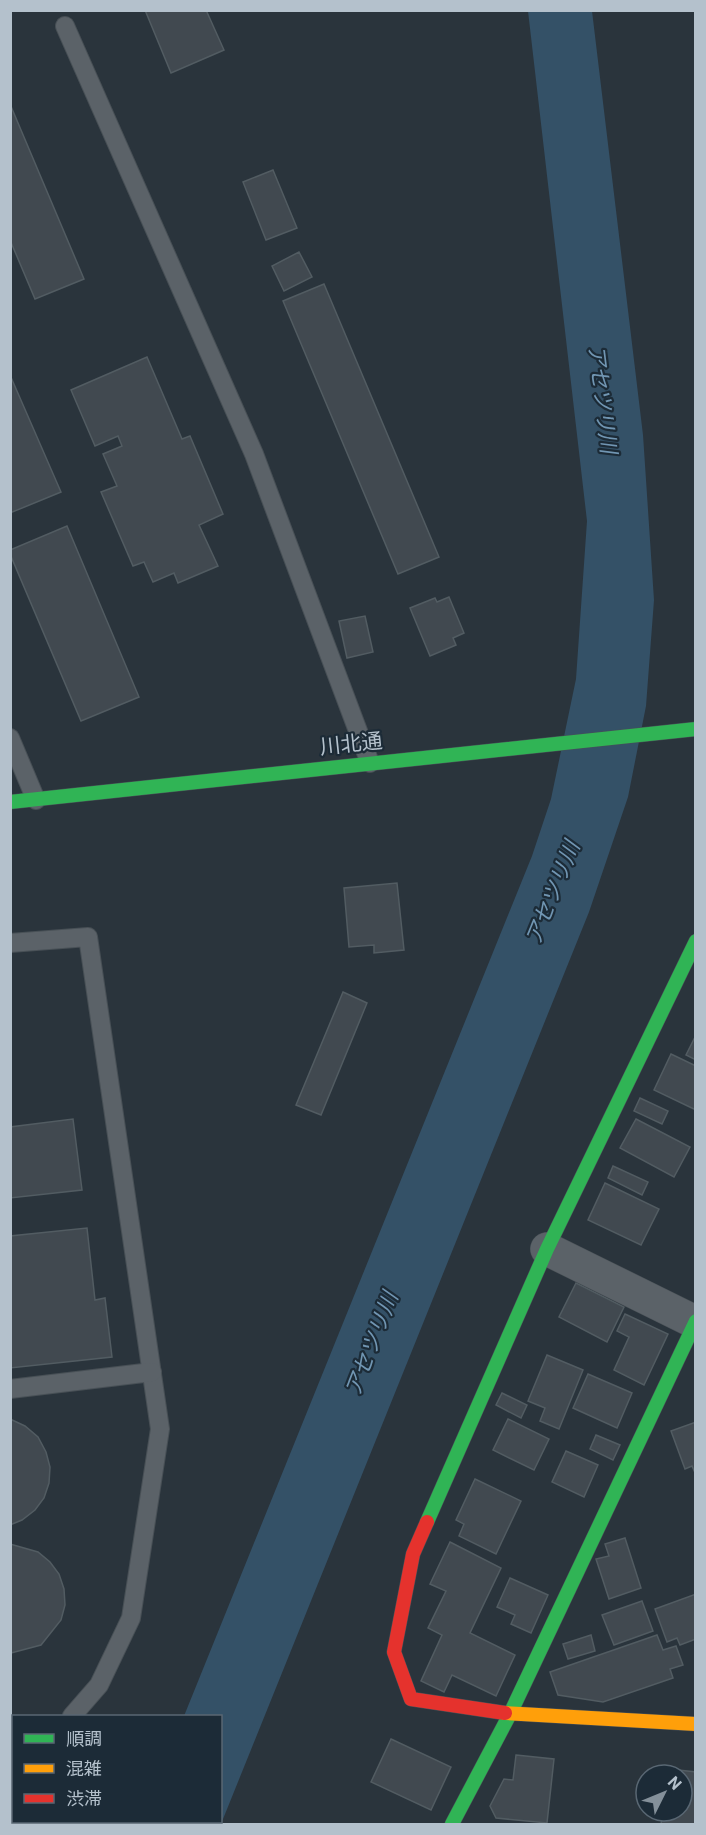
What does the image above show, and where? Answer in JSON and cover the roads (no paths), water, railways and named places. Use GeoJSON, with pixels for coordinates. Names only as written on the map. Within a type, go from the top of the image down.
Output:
{"type":"FeatureCollection","features":[{"type":"Feature","properties":{"kind":"street","name":"川北通"},"geometry":{"type":"LineString","coordinates":[[10,802],[696,729]]}},
{"type":"Feature","properties":{"kind":"street"},"geometry":{"type":"LineString","coordinates":[[696,941],[547,1249],[413,1554],[394,1652],[411,1699],[510,1713],[696,1724]]}},
{"type":"Feature","properties":{"kind":"street"},"geometry":{"type":"LineString","coordinates":[[452,1824],[510,1713],[695,1323],[547,1249]]}},
{"type":"Feature","properties":{"kind":"lane"},"geometry":{"type":"LineString","coordinates":[[64,26],[254,454],[369,763]]}},
{"type":"Feature","properties":{"kind":"lane"},"geometry":{"type":"LineString","coordinates":[[10,738],[36,800]]}},
{"type":"Feature","properties":{"kind":"lane"},"geometry":{"type":"LineString","coordinates":[[10,943],[88,937],[160,1429],[131,1618],[99,1685],[73,1715]]}},
{"type":"Feature","properties":{"kind":"lane"},"geometry":{"type":"LineString","coordinates":[[10,1389],[152,1372]]}},
{"type":"Feature","properties":{"kind":"water","name":"アセツリ川"},"geometry":{"type":"Polygon","coordinates":[[[528,11],[592,11],[643,435],[654,600],[646,706],[628,797],[589,912],[222,1822],[222,1715],[184,1715],[532,856],[551,799],[576,679],[587,521],[528,11]]]}},
{"type":"Feature","properties":{"kind":"water"},"geometry":{"type":"Polygon","coordinates":[[[140,1823],[221,1823],[221,1824],[140,1823]]]}}]}
